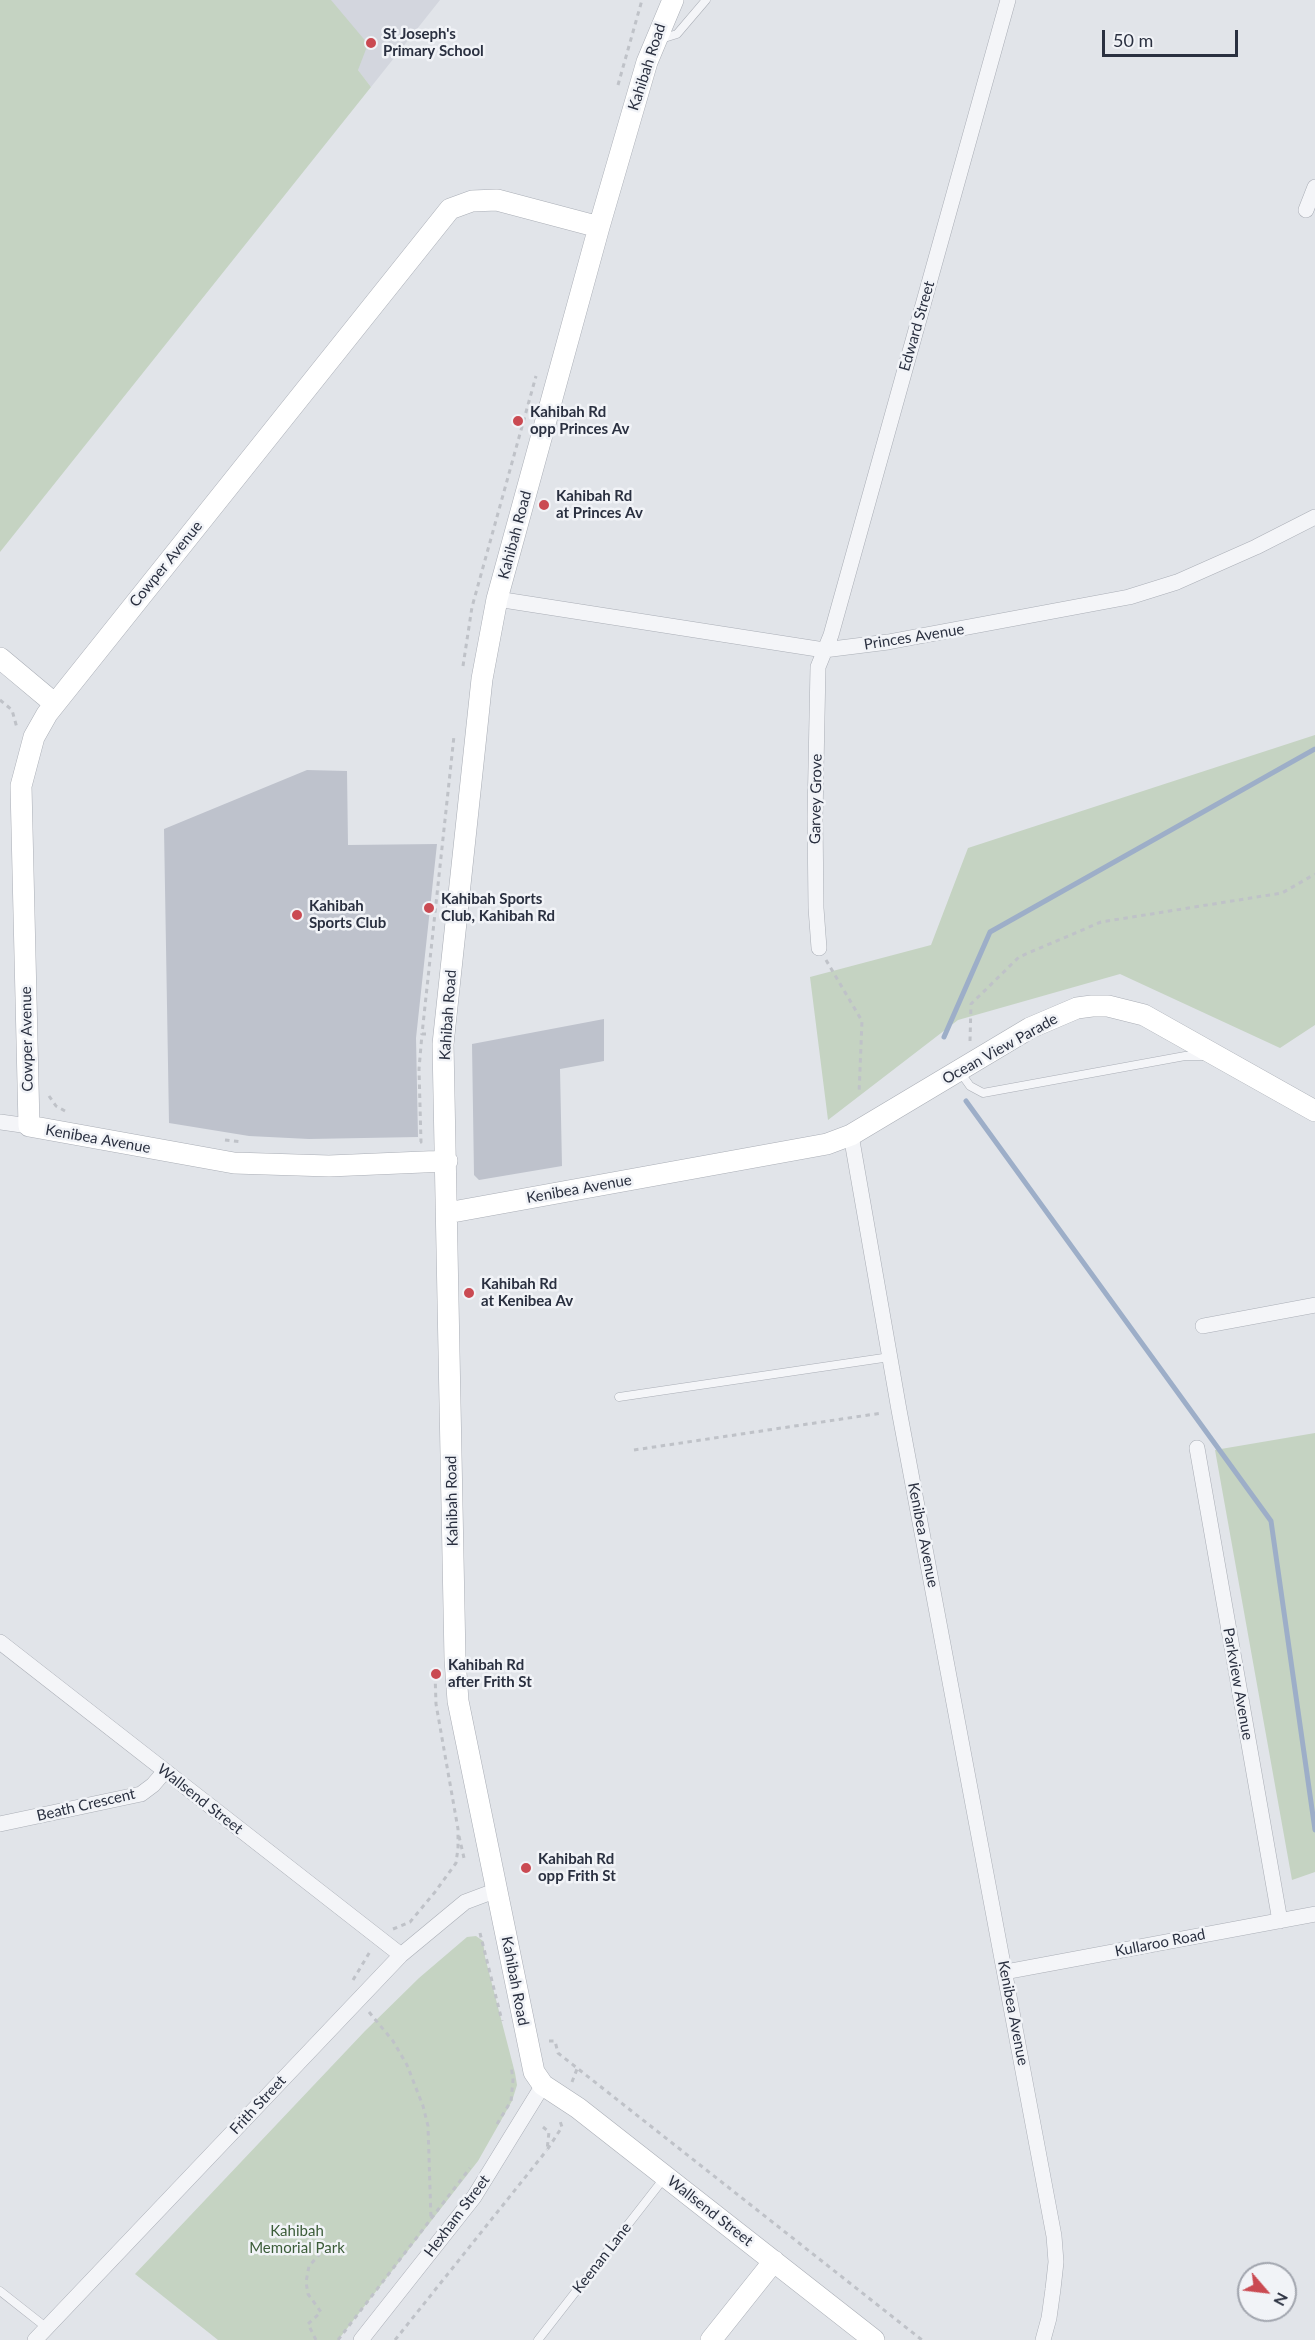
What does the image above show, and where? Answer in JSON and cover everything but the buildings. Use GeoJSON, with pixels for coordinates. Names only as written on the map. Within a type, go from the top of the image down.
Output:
{"type":"FeatureCollection","features":[{"type":"Feature","properties":{"kind":"main road","name":"Kahibah Road"},"geometry":{"type":"LineString","coordinates":[[543,2085],[534,2072],[531,2060],[458,1701],[455,1659],[443,1044],[472,764],[484,670],[497,599],[646,62],[673,0]]}},
{"type":"Feature","properties":{"kind":"main road","name":"Cowper Avenue"},"geometry":{"type":"LineString","coordinates":[[29,1126],[21,786],[33,737],[55,704],[450,209],[472,201],[497,200],[600,227]]}},
{"type":"Feature","properties":{"kind":"main road"},"geometry":{"type":"LineString","coordinates":[[0,658],[55,704]]}},
{"type":"Feature","properties":{"kind":"main road","name":"Ocean View Parade"},"geometry":{"type":"LineString","coordinates":[[850,1135],[1030,1028],[1077,1008],[1092,1006],[1117,1008],[1144,1015],[1315,1111]]}},
{"type":"Feature","properties":{"kind":"main road","name":"Kenibea Avenue"},"geometry":{"type":"LineString","coordinates":[[29,1126],[234,1163],[329,1166],[447,1161]]}},
{"type":"Feature","properties":{"kind":"main road","name":"Kenibea Avenue"},"geometry":{"type":"LineString","coordinates":[[447,1213],[805,1149],[850,1135]]}},
{"type":"Feature","properties":{"kind":"main road","name":"Wallsend Street"},"geometry":{"type":"LineString","coordinates":[[543,2085],[578,2108],[874,2340]]}},
{"type":"Feature","properties":{"kind":"main road"},"geometry":{"type":"LineString","coordinates":[[711,2340],[774,2261]]}},
{"type":"Feature","properties":{"kind":"street","name":"Edward Street"},"geometry":{"type":"LineString","coordinates":[[824,650],[831,635],[1008,0]]}},
{"type":"Feature","properties":{"kind":"street"},"geometry":{"type":"LineString","coordinates":[[1306,210],[1315,187]]}},
{"type":"Feature","properties":{"kind":"street","name":"Princes Avenue"},"geometry":{"type":"LineString","coordinates":[[497,599],[824,650],[899,640],[1129,597],[1178,582],[1256,547],[1315,517]]}},
{"type":"Feature","properties":{"kind":"street","name":"Garvey Grove"},"geometry":{"type":"LineString","coordinates":[[819,948],[815,817],[818,667],[824,650]]}},
{"type":"Feature","properties":{"kind":"street","name":"Kenibea Avenue"},"geometry":{"type":"LineString","coordinates":[[0,1122],[29,1126]]}},
{"type":"Feature","properties":{"kind":"street","name":"Kenibea Avenue"},"geometry":{"type":"LineString","coordinates":[[850,1135],[899,1410],[1054,2236],[1056,2262],[1049,2318],[1043,2340]]}},
{"type":"Feature","properties":{"kind":"street"},"geometry":{"type":"LineString","coordinates":[[1203,1326],[1315,1305]]}},
{"type":"Feature","properties":{"kind":"street","name":"Parkview Avenue"},"geometry":{"type":"LineString","coordinates":[[1197,1448],[1280,1921]]}},
{"type":"Feature","properties":{"kind":"street","name":"Wallsend Street"},"geometry":{"type":"LineString","coordinates":[[0,1642],[401,1955]]}},
{"type":"Feature","properties":{"kind":"street","name":"Beath Crescent"},"geometry":{"type":"LineString","coordinates":[[0,1824],[141,1794],[153,1785],[165,1771]]}},
{"type":"Feature","properties":{"kind":"street","name":"Frith Street"},"geometry":{"type":"LineString","coordinates":[[35,2340],[401,1955],[465,1902],[496,1890]]}},
{"type":"Feature","properties":{"kind":"street","name":"Kullaroo Road"},"geometry":{"type":"LineString","coordinates":[[1005,1972],[1315,1914]]}},
{"type":"Feature","properties":{"kind":"street","name":"Hexham Street"},"geometry":{"type":"LineString","coordinates":[[361,2340],[474,2197],[543,2085]]}},
{"type":"Feature","properties":{"kind":"lane"},"geometry":{"type":"LineString","coordinates":[[655,41],[677,34],[706,0]]}},
{"type":"Feature","properties":{"kind":"lane"},"geometry":{"type":"LineString","coordinates":[[964,1066],[970,1086],[983,1093],[1185,1056],[1216,1055]]}},
{"type":"Feature","properties":{"kind":"lane"},"geometry":{"type":"LineString","coordinates":[[620,1397],[890,1357]]}},
{"type":"Feature","properties":{"kind":"lane","name":"Keenan Lane"},"geometry":{"type":"LineString","coordinates":[[538,2340],[666,2176]]}},
{"type":"Feature","properties":{"kind":"lane"},"geometry":{"type":"LineString","coordinates":[[0,2291],[47,2328]]}},
{"type":"Feature","properties":{"kind":"path"},"geometry":{"type":"LineString","coordinates":[[964,1066],[971,1004],[1019,957],[1101,922],[1282,893],[1315,874]]}},
{"type":"Feature","properties":{"kind":"path"},"geometry":{"type":"LineString","coordinates":[[819,948],[862,1021],[859,1094]]}},
{"type":"Feature","properties":{"kind":"path"},"geometry":{"type":"LineString","coordinates":[[411,1143],[421,1142],[419,1069],[422,1034]]}},
{"type":"Feature","properties":{"kind":"path"},"geometry":{"type":"LineString","coordinates":[[45,1093],[48,1093],[56,1106],[65,1112],[74,1113]]}},
{"type":"Feature","properties":{"kind":"path"},"geometry":{"type":"LineString","coordinates":[[217,1138],[250,1143]]}},
{"type":"Feature","properties":{"kind":"path"},"geometry":{"type":"LineString","coordinates":[[634,1450],[899,1410]]}},
{"type":"Feature","properties":{"kind":"path"},"geometry":{"type":"LineString","coordinates":[[458,1829],[464,1858]]}},
{"type":"Feature","properties":{"kind":"path"},"geometry":{"type":"LineString","coordinates":[[480,1933],[504,2029]]}},
{"type":"Feature","properties":{"kind":"path"},"geometry":{"type":"LineString","coordinates":[[383,1941],[369,1952],[349,1986],[393,2041],[407,2065],[423,2106],[428,2126],[430,2219]]}},
{"type":"Feature","properties":{"kind":"path"},"geometry":{"type":"LineString","coordinates":[[549,2041],[555,2041],[558,2053],[922,2340]]}},
{"type":"Feature","properties":{"kind":"path"},"geometry":{"type":"LineString","coordinates":[[493,2132],[511,2102],[513,2080],[510,2060]]}},
{"type":"Feature","properties":{"kind":"path"},"geometry":{"type":"LineString","coordinates":[[571,2084],[577,2068]]}},
{"type":"Feature","properties":{"kind":"path"},"geometry":{"type":"LineString","coordinates":[[395,2340],[547,2150],[562,2127],[560,2121]]}},
{"type":"Feature","properties":{"kind":"path"},"geometry":{"type":"LineString","coordinates":[[543,2127],[549,2132],[547,2150]]}},
{"type":"Feature","properties":{"kind":"path"},"geometry":{"type":"LineString","coordinates":[[338,2340],[475,2162]]}},
{"type":"Feature","properties":{"kind":"path"},"geometry":{"type":"LineString","coordinates":[[316,2340],[308,2324],[321,2312],[308,2294],[306,2282],[309,2266],[319,2255]]}},
{"type":"Feature","properties":{"kind":"shaded area","name":"St Joseph's Primary School"},"geometry":{"type":"Polygon","coordinates":[[[304,0],[440,0],[371,87],[304,0]]]}},
{"type":"Feature","properties":{"kind":"green space"},"geometry":{"type":"Polygon","coordinates":[[[0,0],[331,0],[368,44],[358,70],[371,87],[0,552],[0,0]]]}},
{"type":"Feature","properties":{"kind":"green space"},"geometry":{"type":"Polygon","coordinates":[[[1315,735],[1315,1025],[1280,1048],[1120,974],[958,1020],[828,1120],[810,977],[931,945],[968,848],[1315,735]]]}},
{"type":"Feature","properties":{"kind":"green space"},"geometry":{"type":"Polygon","coordinates":[[[1315,1433],[1315,1872],[1292,1880],[1215,1450],[1315,1433]]]}},
{"type":"Feature","properties":{"kind":"green space","name":"Kahibah Memorial Park"},"geometry":{"type":"Polygon","coordinates":[[[476,1936],[483,1941],[485,1957],[515,2073],[517,2085],[512,2101],[478,2161],[338,2340],[218,2340],[135,2274],[365,2031],[419,1978],[467,1937],[476,1936]]]}},
{"type":"Feature","properties":{"kind":"waterway"},"geometry":{"type":"LineString","coordinates":[[944,1037],[990,932],[1315,749]]}},
{"type":"Feature","properties":{"kind":"waterway"},"geometry":{"type":"LineString","coordinates":[[966,1101],[1271,1521],[1315,1830]]}},
{"type":"Feature","properties":{"kind":"place","name":"St Joseph's Primary School"},"geometry":{"type":"Point","coordinates":[371,43]}},
{"type":"Feature","properties":{"kind":"place","name":"Kahibah Rd opp Princes Av"},"geometry":{"type":"Point","coordinates":[518,421]}},
{"type":"Feature","properties":{"kind":"place","name":"Kahibah Rd at Princes Av"},"geometry":{"type":"Point","coordinates":[544,505]}},
{"type":"Feature","properties":{"kind":"place","name":"Kahibah Sports Club, Kahibah Rd"},"geometry":{"type":"Point","coordinates":[429,908]}},
{"type":"Feature","properties":{"kind":"place","name":"Kahibah Sports Club"},"geometry":{"type":"Point","coordinates":[297,915]}},
{"type":"Feature","properties":{"kind":"place","name":"Kahibah Rd at Kenibea Av"},"geometry":{"type":"Point","coordinates":[469,1293]}},
{"type":"Feature","properties":{"kind":"place","name":"Kahibah Rd after Frith St"},"geometry":{"type":"Point","coordinates":[436,1674]}},
{"type":"Feature","properties":{"kind":"place","name":"Kahibah Rd opp Frith St"},"geometry":{"type":"Point","coordinates":[526,1868]}}]}
